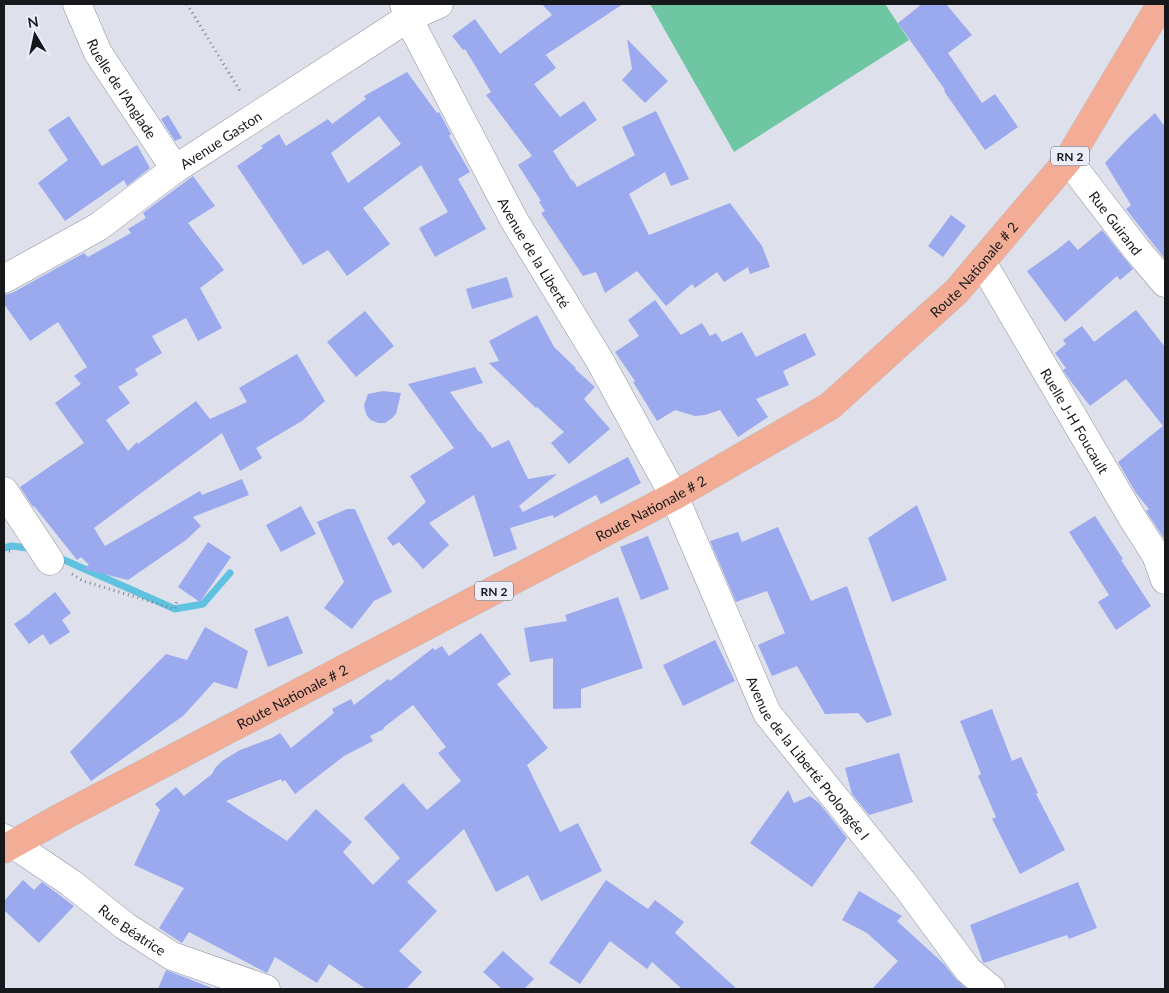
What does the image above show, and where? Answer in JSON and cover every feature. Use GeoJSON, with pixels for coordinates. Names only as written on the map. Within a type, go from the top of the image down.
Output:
{"type":"FeatureCollection","features":[{"type":"Feature","properties":{"kind":"main road","name":"Route Nationale # 2"},"geometry":{"type":"LineString","coordinates":[[7,844],[120,787],[674,496],[830,406],[957,292],[1068,160],[1161,4]]}},
{"type":"Feature","properties":{"kind":"street","name":"Ruelle de l'Anglade"},"geometry":{"type":"LineString","coordinates":[[77,4],[98,53],[175,169]]}},
{"type":"Feature","properties":{"kind":"street","name":"Avenue Gaston"},"geometry":{"type":"LineString","coordinates":[[4,279],[98,227],[175,169],[406,11],[439,4]]}},
{"type":"Feature","properties":{"kind":"street","name":"Avenue de la Liberté"},"geometry":{"type":"LineString","coordinates":[[406,11],[514,220],[600,361],[674,496]]}},
{"type":"Feature","properties":{"kind":"street","name":"Rue Guirand"},"geometry":{"type":"LineString","coordinates":[[1068,160],[1137,250],[1165,283]]}},
{"type":"Feature","properties":{"kind":"street","name":"Ruelle J-H Foucault"},"geometry":{"type":"LineString","coordinates":[[982,262],[1156,555],[1165,580]]}},
{"type":"Feature","properties":{"kind":"street"},"geometry":{"type":"LineString","coordinates":[[4,491],[50,561]]}},
{"type":"Feature","properties":{"kind":"street","name":"Avenue de la Liberté Prolongée I"},"geometry":{"type":"LineString","coordinates":[[674,496],[767,713],[909,890],[968,970],[991,989]]}},
{"type":"Feature","properties":{"kind":"street","name":"Rue Béatrice"},"geometry":{"type":"LineString","coordinates":[[7,844],[71,884],[125,926],[172,956],[266,989]]}},
{"type":"Feature","properties":{"kind":"path"},"geometry":{"type":"LineString","coordinates":[[187,4],[240,91]]}},
{"type":"Feature","properties":{"kind":"path"},"geometry":{"type":"LineString","coordinates":[[4,551],[10,550],[50,561],[83,581],[175,609],[178,600]]}},
{"type":"Feature","properties":{"kind":"green space"},"geometry":{"type":"Polygon","coordinates":[[[650,4],[885,4],[909,40],[734,152],[650,4]]]}},
{"type":"Feature","properties":{"kind":"building"},"geometry":{"type":"Polygon","coordinates":[[[542,4],[623,4],[544,56],[546,55],[556,68],[534,84],[560,117],[584,101],[597,120],[553,151],[577,187],[635,155],[622,127],[656,111],[689,179],[671,186],[665,172],[629,194],[649,235],[730,203],[762,246],[770,267],[750,274],[748,267],[724,282],[717,272],[695,288],[692,284],[666,306],[637,271],[605,293],[596,272],[583,276],[541,213],[545,211],[539,202],[541,201],[518,165],[532,156],[486,95],[491,92],[465,49],[463,50],[452,36],[475,19],[500,54],[552,15],[542,4]]]}},
{"type":"Feature","properties":{"kind":"building"},"geometry":{"type":"Polygon","coordinates":[[[922,4],[946,4],[972,35],[948,53],[982,103],[995,94],[1018,127],[985,150],[898,23],[922,4]]]}},
{"type":"Feature","properties":{"kind":"building"},"geometry":{"type":"Polygon","coordinates":[[[627,39],[668,81],[645,103],[622,80],[632,69],[627,39]]]}},
{"type":"Feature","properties":{"kind":"building"},"geometry":{"type":"Polygon","coordinates":[[[407,72],[437,113],[439,112],[451,134],[449,136],[470,172],[458,179],[486,229],[435,257],[419,228],[448,212],[421,165],[363,208],[390,244],[347,276],[328,250],[303,265],[237,166],[279,134],[286,146],[328,119],[332,124],[366,99],[364,96],[407,72]],[[379,116],[331,153],[348,183],[401,144],[379,116]]]}},
{"type":"Feature","properties":{"kind":"building"},"geometry":{"type":"Polygon","coordinates":[[[1155,113],[1165,127],[1165,259],[1126,209],[1131,205],[1105,163],[1155,113]]]}},
{"type":"Feature","properties":{"kind":"building"},"geometry":{"type":"Polygon","coordinates":[[[168,115],[182,138],[175,141],[161,119],[168,115]]]}},
{"type":"Feature","properties":{"kind":"building"},"geometry":{"type":"Polygon","coordinates":[[[69,116],[102,166],[137,145],[150,168],[127,186],[124,180],[65,221],[38,183],[68,160],[48,130],[69,116]]]}},
{"type":"Feature","properties":{"kind":"building"},"geometry":{"type":"Polygon","coordinates":[[[193,176],[215,206],[188,223],[224,270],[200,288],[222,328],[198,341],[186,318],[152,336],[162,353],[135,369],[138,375],[118,387],[130,403],[106,420],[128,451],[137,442],[138,444],[196,401],[210,419],[247,402],[239,388],[297,354],[325,401],[302,421],[256,448],[262,458],[240,471],[222,433],[94,528],[105,546],[200,491],[202,495],[242,479],[249,495],[193,517],[201,526],[186,540],[128,580],[83,569],[89,565],[81,557],[77,560],[33,507],[20,487],[84,443],[55,403],[81,384],[74,376],[87,367],[58,322],[30,341],[4,304],[4,295],[12,293],[84,253],[88,257],[131,233],[128,229],[146,218],[143,213],[193,176]]]}},
{"type":"Feature","properties":{"kind":"building"},"geometry":{"type":"Polygon","coordinates":[[[951,215],[966,226],[943,257],[928,246],[951,215]]]}},
{"type":"Feature","properties":{"kind":"building"},"geometry":{"type":"Polygon","coordinates":[[[1102,230],[1133,269],[1120,280],[1117,276],[1065,322],[1027,271],[1069,240],[1078,250],[1102,230]]]}},
{"type":"Feature","properties":{"kind":"building"},"geometry":{"type":"Polygon","coordinates":[[[507,277],[513,297],[472,309],[466,289],[507,277]]]}},
{"type":"Feature","properties":{"kind":"building"},"geometry":{"type":"Polygon","coordinates":[[[655,300],[681,335],[702,323],[710,336],[716,333],[722,342],[742,332],[756,357],[805,333],[816,355],[783,371],[789,385],[756,399],[768,417],[738,437],[720,410],[695,416],[675,410],[657,421],[633,382],[635,381],[615,352],[639,336],[628,320],[655,300]]]}},
{"type":"Feature","properties":{"kind":"building"},"geometry":{"type":"Polygon","coordinates":[[[1136,310],[1165,347],[1165,540],[1146,511],[1149,509],[1136,493],[1118,462],[1163,426],[1126,379],[1090,406],[1063,370],[1066,368],[1055,353],[1066,344],[1063,340],[1082,326],[1094,342],[1136,310]]]}},
{"type":"Feature","properties":{"kind":"building"},"geometry":{"type":"Polygon","coordinates":[[[365,311],[394,346],[356,377],[327,342],[365,311]]]}},
{"type":"Feature","properties":{"kind":"building"},"geometry":{"type":"Polygon","coordinates":[[[537,315],[554,347],[595,387],[584,399],[610,429],[569,464],[551,443],[564,432],[489,363],[499,361],[489,341],[537,315]]]}},
{"type":"Feature","properties":{"kind":"building"},"geometry":{"type":"Polygon","coordinates":[[[475,367],[483,383],[450,392],[479,432],[492,448],[509,440],[528,479],[557,474],[519,506],[523,512],[628,457],[641,483],[601,504],[596,495],[554,518],[553,515],[510,528],[517,549],[494,557],[474,495],[429,523],[449,545],[423,569],[399,542],[393,546],[387,538],[426,502],[410,476],[454,448],[408,384],[475,367]]]}},
{"type":"Feature","properties":{"kind":"building"},"geometry":{"type":"Polygon","coordinates":[[[383,391],[401,393],[396,414],[385,423],[378,423],[367,416],[364,405],[368,394],[383,391]]]}},
{"type":"Feature","properties":{"kind":"building"},"geometry":{"type":"Polygon","coordinates":[[[917,505],[947,580],[892,602],[868,538],[917,505]]]}},
{"type":"Feature","properties":{"kind":"building"},"geometry":{"type":"Polygon","coordinates":[[[301,506],[316,534],[281,552],[266,525],[301,506]]]}},
{"type":"Feature","properties":{"kind":"building"},"geometry":{"type":"Polygon","coordinates":[[[347,509],[355,509],[392,592],[374,601],[352,629],[324,608],[344,582],[317,522],[347,509]]]}},
{"type":"Feature","properties":{"kind":"building"},"geometry":{"type":"Polygon","coordinates":[[[1095,516],[1151,606],[1116,630],[1098,602],[1109,595],[1069,532],[1095,516]]]}},
{"type":"Feature","properties":{"kind":"building"},"geometry":{"type":"Polygon","coordinates":[[[778,527],[811,601],[847,586],[892,715],[867,723],[858,713],[825,714],[797,666],[772,676],[758,645],[785,633],[767,591],[736,602],[710,541],[738,532],[742,542],[778,527]]]}},
{"type":"Feature","properties":{"kind":"building"},"geometry":{"type":"Polygon","coordinates":[[[648,536],[669,589],[641,600],[620,547],[648,536]]]}},
{"type":"Feature","properties":{"kind":"building"},"geometry":{"type":"Polygon","coordinates":[[[208,542],[231,557],[200,602],[178,587],[208,542]]]}},
{"type":"Feature","properties":{"kind":"building"},"geometry":{"type":"Polygon","coordinates":[[[55,592],[71,613],[62,620],[70,632],[50,645],[43,634],[29,644],[14,624],[55,592]]]}},
{"type":"Feature","properties":{"kind":"building"},"geometry":{"type":"Polygon","coordinates":[[[618,597],[643,668],[581,689],[581,708],[553,709],[553,658],[530,662],[524,628],[567,621],[565,615],[618,597]]]}},
{"type":"Feature","properties":{"kind":"building"},"geometry":{"type":"Polygon","coordinates":[[[288,616],[303,653],[268,667],[254,629],[288,616]]]}},
{"type":"Feature","properties":{"kind":"building"},"geometry":{"type":"Polygon","coordinates":[[[205,627],[248,651],[237,689],[214,682],[183,716],[91,781],[70,752],[166,654],[187,660],[205,627]]]}},
{"type":"Feature","properties":{"kind":"building"},"geometry":{"type":"Polygon","coordinates":[[[481,633],[511,674],[497,684],[548,748],[527,765],[560,832],[578,823],[602,871],[541,901],[528,875],[496,892],[464,829],[407,882],[437,911],[399,951],[422,972],[406,989],[366,989],[329,964],[317,983],[275,957],[267,973],[189,932],[182,943],[159,928],[184,888],[134,865],[160,810],[155,804],[176,787],[184,796],[212,774],[222,761],[240,750],[280,733],[291,748],[334,713],[332,709],[351,699],[354,705],[388,679],[390,681],[433,648],[435,650],[442,646],[449,656],[481,633]],[[413,705],[384,729],[370,736],[373,741],[344,756],[295,794],[285,780],[282,782],[281,779],[226,801],[287,841],[316,809],[352,842],[343,852],[373,885],[400,858],[364,818],[403,783],[427,810],[461,781],[438,753],[446,747],[413,705]]]}},
{"type":"Feature","properties":{"kind":"building"},"geometry":{"type":"Polygon","coordinates":[[[715,640],[735,681],[683,706],[663,665],[715,640]]]}},
{"type":"Feature","properties":{"kind":"building"},"geometry":{"type":"Polygon","coordinates":[[[992,709],[1012,761],[1021,757],[1038,793],[1036,794],[1065,850],[1020,874],[992,819],[996,817],[978,776],[981,774],[960,721],[992,709]]]}},
{"type":"Feature","properties":{"kind":"building"},"geometry":{"type":"Polygon","coordinates":[[[899,753],[913,802],[869,815],[852,794],[845,768],[899,753]]]}},
{"type":"Feature","properties":{"kind":"building"},"geometry":{"type":"Polygon","coordinates":[[[788,790],[794,803],[810,796],[819,803],[847,838],[812,887],[750,843],[788,790]]]}},
{"type":"Feature","properties":{"kind":"building"},"geometry":{"type":"Polygon","coordinates":[[[23,880],[34,890],[42,882],[74,906],[39,943],[4,910],[4,901],[23,880]]]}},
{"type":"Feature","properties":{"kind":"building"},"geometry":{"type":"Polygon","coordinates":[[[606,880],[648,909],[655,900],[684,922],[675,933],[737,989],[682,989],[652,962],[647,969],[610,941],[580,984],[549,963],[606,880]]]}},
{"type":"Feature","properties":{"kind":"building"},"geometry":{"type":"Polygon","coordinates":[[[1078,882],[1097,928],[1069,939],[1067,935],[983,962],[970,925],[1078,882]]]}},
{"type":"Feature","properties":{"kind":"building"},"geometry":{"type":"Polygon","coordinates":[[[859,891],[902,916],[897,921],[944,964],[967,989],[872,989],[898,961],[867,933],[842,920],[859,891]]]}},
{"type":"Feature","properties":{"kind":"building"},"geometry":{"type":"Polygon","coordinates":[[[503,951],[534,979],[524,989],[502,989],[483,972],[503,951]]]}},
{"type":"Feature","properties":{"kind":"building"},"geometry":{"type":"Polygon","coordinates":[[[166,970],[189,979],[214,989],[158,989],[166,970]]]}},
{"type":"Feature","properties":{"kind":"waterway"},"geometry":{"type":"LineString","coordinates":[[4,548],[12,546],[27,548]]}},
{"type":"Feature","properties":{"kind":"waterway"},"geometry":{"type":"LineString","coordinates":[[62,559],[175,609],[203,604],[230,573]]}}]}
